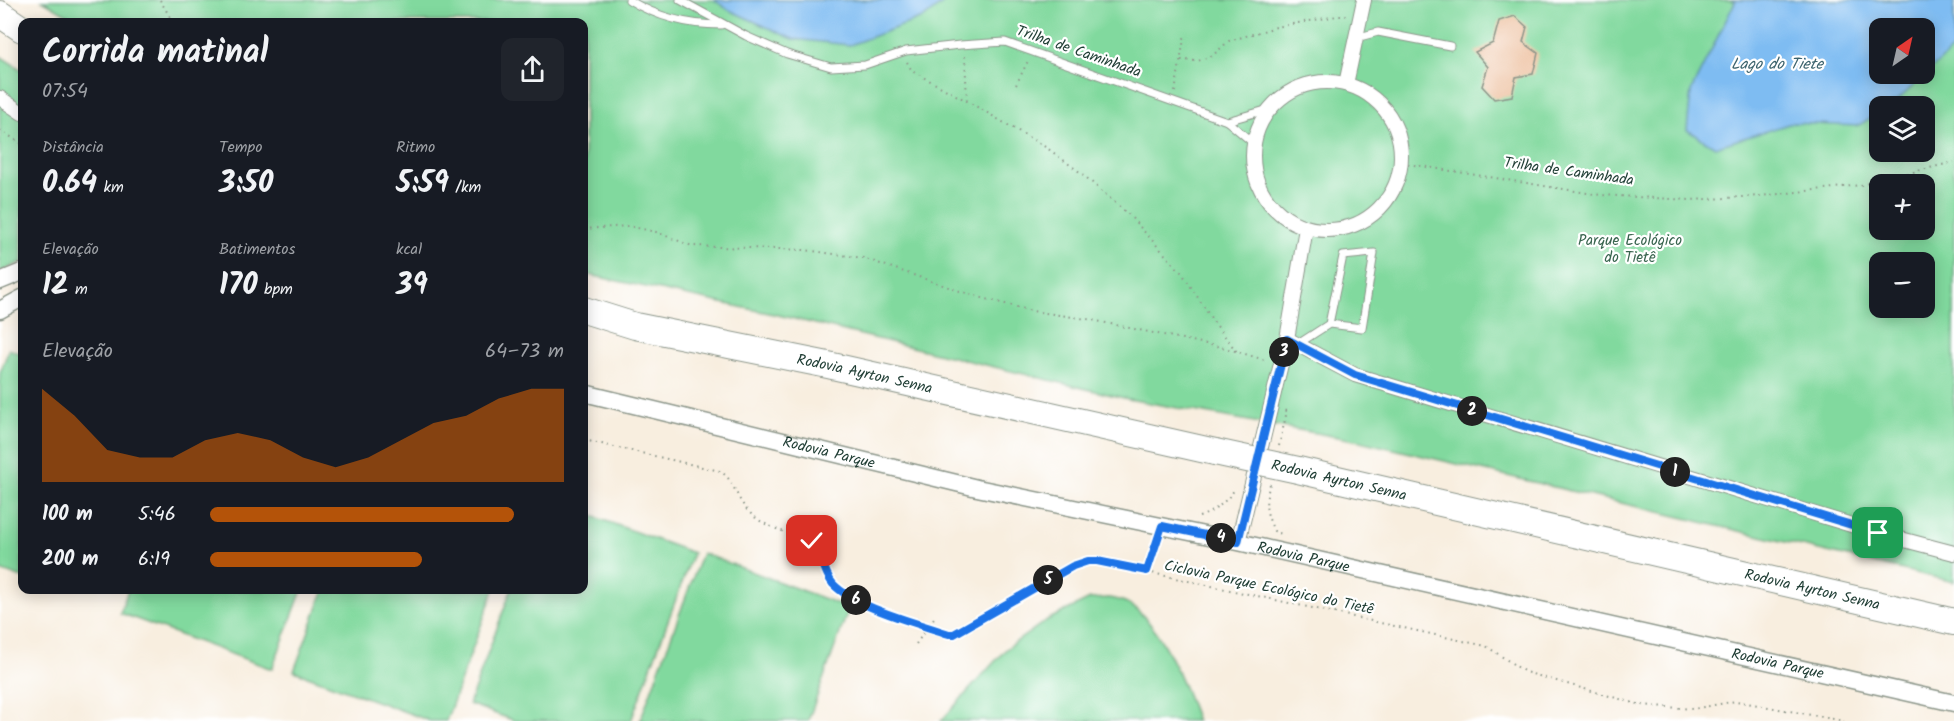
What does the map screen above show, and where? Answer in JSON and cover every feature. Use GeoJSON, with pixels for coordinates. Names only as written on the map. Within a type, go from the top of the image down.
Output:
{"type":"FeatureCollection","features":[{"type":"Feature","properties":{"kind":"highway"},"geometry":{"type":"LineString","coordinates":[[0,14],[18,26]]}},
{"type":"Feature","properties":{"kind":"highway","name":"Rodovia Ayrton Senna"},"geometry":{"type":"LineString","coordinates":[[588,311],[635,326],[828,365],[1298,470],[1954,622]]}},
{"type":"Feature","properties":{"kind":"street"},"geometry":{"type":"LineString","coordinates":[[1346,84],[1364,0]]}},
{"type":"Feature","properties":{"kind":"street"},"geometry":{"type":"LineString","coordinates":[[1324,82],[1346,84],[1377,101],[1396,129],[1402,163],[1395,188],[1380,209],[1358,224],[1333,231],[1306,228],[1285,218],[1268,201],[1257,180],[1252,142],[1269,109],[1282,97],[1302,86],[1324,82]]}},
{"type":"Feature","properties":{"kind":"street"},"geometry":{"type":"LineString","coordinates":[[0,99],[18,110]]}},
{"type":"Feature","properties":{"kind":"street"},"geometry":{"type":"LineString","coordinates":[[1238,542],[1281,365],[1292,342],[1306,228]]}},
{"type":"Feature","properties":{"kind":"street"},"geometry":{"type":"LineString","coordinates":[[0,281],[18,274]]}},
{"type":"Feature","properties":{"kind":"street"},"geometry":{"type":"LineString","coordinates":[[0,310],[18,300]]}},
{"type":"Feature","properties":{"kind":"street"},"geometry":{"type":"LineString","coordinates":[[1292,342],[1355,375],[1878,533],[1954,553]]}},
{"type":"Feature","properties":{"kind":"street","name":"Rodovia Parque"},"geometry":{"type":"LineString","coordinates":[[588,394],[977,488],[1238,542],[1954,703]]}},
{"type":"Feature","properties":{"kind":"lane"},"geometry":{"type":"LineString","coordinates":[[629,0],[676,20],[698,25],[723,25]]}},
{"type":"Feature","properties":{"kind":"lane","name":"Trilha de Caminhada"},"geometry":{"type":"LineString","coordinates":[[680,0],[723,25],[787,54],[831,67],[866,65],[904,52],[1005,42],[1227,121],[1252,142]]}},
{"type":"Feature","properties":{"kind":"lane"},"geometry":{"type":"LineString","coordinates":[[1356,38],[1378,33],[1450,46]]}},
{"type":"Feature","properties":{"kind":"lane"},"geometry":{"type":"LineString","coordinates":[[1227,121],[1269,109]]}},
{"type":"Feature","properties":{"kind":"lane"},"geometry":{"type":"LineString","coordinates":[[1292,342],[1329,324],[1362,328],[1374,253],[1343,256],[1329,324]]}},
{"type":"Feature","properties":{"kind":"path"},"geometry":{"type":"LineString","coordinates":[[160,0],[171,18]]}},
{"type":"Feature","properties":{"kind":"path"},"geometry":{"type":"LineString","coordinates":[[1180,60],[1198,61],[1212,56],[1229,42],[1276,27],[1336,16],[1360,16]]}},
{"type":"Feature","properties":{"kind":"path"},"geometry":{"type":"LineString","coordinates":[[1173,101],[1185,33]]}},
{"type":"Feature","properties":{"kind":"path"},"geometry":{"type":"LineString","coordinates":[[964,45],[968,101]]}},
{"type":"Feature","properties":{"kind":"path"},"geometry":{"type":"LineString","coordinates":[[904,52],[908,67],[912,71],[1047,148],[1081,173],[1129,215],[1182,273],[1213,321],[1238,352]]}},
{"type":"Feature","properties":{"kind":"path"},"geometry":{"type":"LineString","coordinates":[[1016,85],[1033,52]]}},
{"type":"Feature","properties":{"kind":"path"},"geometry":{"type":"LineString","coordinates":[[0,130],[18,141]]}},
{"type":"Feature","properties":{"kind":"path","name":"Trilha de Caminhada"},"geometry":{"type":"LineString","coordinates":[[1402,163],[1600,195],[1691,200],[1760,196],[1861,184],[1954,162]]}},
{"type":"Feature","properties":{"kind":"path"},"geometry":{"type":"LineString","coordinates":[[588,229],[628,226],[656,232],[692,246],[805,250],[863,258],[975,296],[1021,308],[1087,319],[1238,352],[1281,365]]}},
{"type":"Feature","properties":{"kind":"path","name":"Ciclovia Parque Ecológico do Tietê"},"geometry":{"type":"LineString","coordinates":[[588,441],[720,471],[728,476],[744,506],[755,517],[768,525],[812,541],[816,545],[831,582],[847,595],[954,634],[1073,566],[1088,561],[1147,571],[1486,646],[1525,672],[1641,705],[1693,709],[1736,701],[1844,721]]}},
{"type":"Feature","properties":{"kind":"path"},"geometry":{"type":"LineString","coordinates":[[1147,571],[1162,526]]}},
{"type":"Feature","properties":{"kind":"path"},"geometry":{"type":"LineString","coordinates":[[916,644],[936,615]]}},
{"type":"Feature","properties":{"kind":"green space","name":"Parque Ecológico do Tietê"},"geometry":{"type":"Polygon","coordinates":[[[42,0],[1954,0],[1954,582],[1360,441],[1128,399],[778,315],[588,275],[588,18],[73,18],[42,0]]]}},
{"type":"Feature","properties":{"kind":"green space"},"geometry":{"type":"Polygon","coordinates":[[[0,56],[18,67],[18,264],[0,272],[0,56]]]}},
{"type":"Feature","properties":{"kind":"green space"},"geometry":{"type":"Polygon","coordinates":[[[9,349],[18,352],[18,577],[0,570],[0,373],[9,349]]]}},
{"type":"Feature","properties":{"kind":"green space"},"geometry":{"type":"Polygon","coordinates":[[[588,514],[693,553],[631,721],[515,721],[469,704],[510,594],[588,594],[588,514]]]}},
{"type":"Feature","properties":{"kind":"green space"},"geometry":{"type":"Polygon","coordinates":[[[702,553],[849,608],[808,721],[640,721],[702,553]]]}},
{"type":"Feature","properties":{"kind":"green space"},"geometry":{"type":"Polygon","coordinates":[[[127,594],[300,594],[272,669],[120,613],[127,594]]]}},
{"type":"Feature","properties":{"kind":"green space"},"geometry":{"type":"Polygon","coordinates":[[[323,594],[493,594],[446,721],[430,721],[294,671],[323,594]]]}},
{"type":"Feature","properties":{"kind":"green space"},"geometry":{"type":"Polygon","coordinates":[[[1109,598],[1127,603],[1150,624],[1170,656],[1197,721],[941,721],[1006,649],[1047,620],[1090,599],[1109,598]]]}},
{"type":"Feature","properties":{"kind":"water"},"geometry":{"type":"Polygon","coordinates":[[[714,0],[947,0],[925,17],[850,45],[793,39],[729,10],[714,0]]]}},
{"type":"Feature","properties":{"kind":"water","name":"Lago do Tiete"},"geometry":{"type":"Polygon","coordinates":[[[1733,0],[1954,0],[1954,48],[1935,66],[1935,18],[1869,18],[1869,84],[1915,84],[1902,96],[1869,96],[1869,119],[1858,126],[1792,123],[1715,147],[1687,130],[1691,91],[1735,2],[1733,0]]]}},
{"type":"Feature","properties":{"kind":"building"},"geometry":{"type":"Polygon","coordinates":[[[1515,16],[1527,27],[1523,42],[1538,53],[1533,74],[1516,77],[1512,96],[1494,99],[1482,86],[1488,67],[1475,52],[1493,43],[1499,21],[1515,16]]]}},
{"type":"Feature","properties":{"kind":"route"},"geometry":{"type":"LineString","coordinates":[[812,541],[816,545],[831,582],[847,595],[949,634],[954,634],[1073,566],[1088,561],[1147,571],[1162,526],[1238,542],[1287,339],[1355,375],[1878,533]]}}]}
